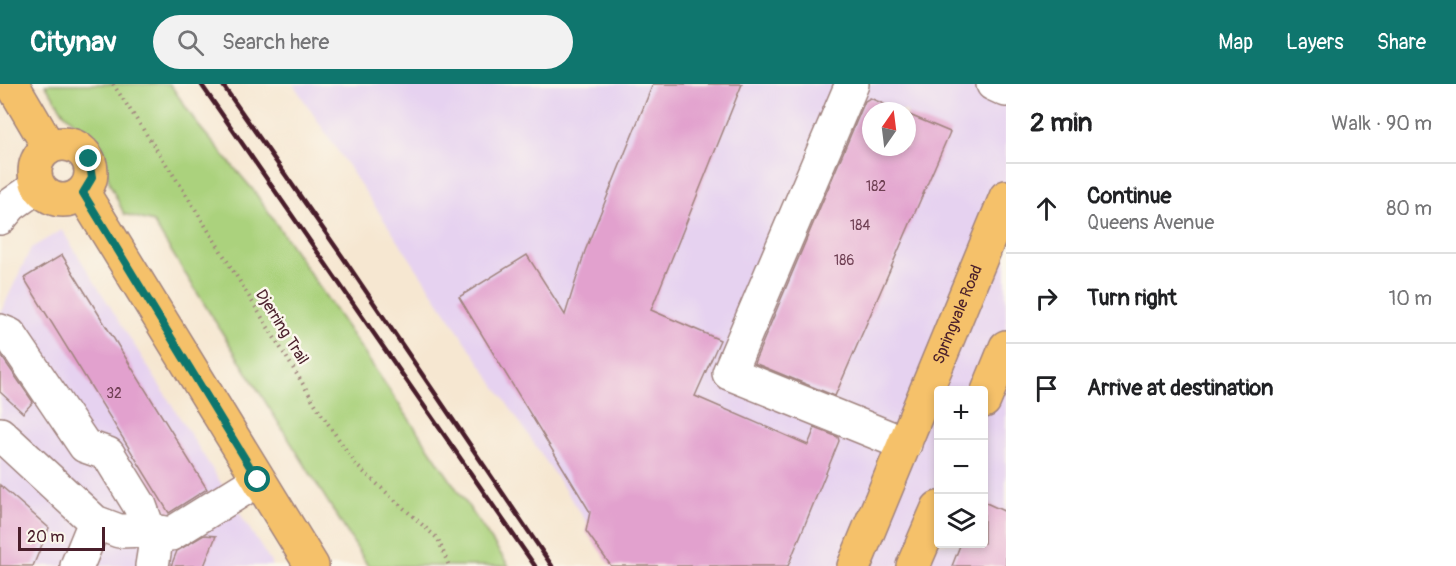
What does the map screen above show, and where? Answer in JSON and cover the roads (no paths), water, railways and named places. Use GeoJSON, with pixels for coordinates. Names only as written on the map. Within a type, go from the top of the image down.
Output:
{"type":"FeatureCollection","features":[{"type":"Feature","properties":{"kind":"main road"},"geometry":{"type":"LineString","coordinates":[[12,84],[49,147]]}},
{"type":"Feature","properties":{"kind":"main road"},"geometry":{"type":"LineString","coordinates":[[67,144],[83,152],[89,159],[92,178],[83,193],[74,199],[64,201],[53,199],[44,194],[38,186],[35,168],[42,153],[49,147],[67,144]]}},
{"type":"Feature","properties":{"kind":"main road"},"geometry":{"type":"LineString","coordinates":[[83,193],[312,566]]}},
{"type":"Feature","properties":{"kind":"main road","name":"Springvale Road"},"geometry":{"type":"LineString","coordinates":[[854,566],[1006,197]]}},
{"type":"Feature","properties":{"kind":"main road"},"geometry":{"type":"LineString","coordinates":[[988,392],[1004,357]]}},
{"type":"Feature","properties":{"kind":"main road"},"geometry":{"type":"LineString","coordinates":[[913,566],[934,519]]}},
{"type":"Feature","properties":{"kind":"street"},"geometry":{"type":"LineString","coordinates":[[852,84],[729,373],[905,444]]}},
{"type":"Feature","properties":{"kind":"street"},"geometry":{"type":"LineString","coordinates":[[993,84],[1006,90]]}},
{"type":"Feature","properties":{"kind":"street"},"geometry":{"type":"LineString","coordinates":[[0,218],[11,205],[38,186]]}},
{"type":"Feature","properties":{"kind":"street"},"geometry":{"type":"LineString","coordinates":[[0,332],[10,335],[85,446],[108,454],[140,506],[155,547],[152,566]]}},
{"type":"Feature","properties":{"kind":"street"},"geometry":{"type":"LineString","coordinates":[[0,434],[95,522],[119,531],[148,530],[171,534],[258,480]]}},
{"type":"Feature","properties":{"kind":"street"},"geometry":{"type":"LineString","coordinates":[[77,566],[95,522]]}},
{"type":"Feature","properties":{"kind":"railway"},"geometry":{"type":"LineString","coordinates":[[201,84],[535,566]]}},
{"type":"Feature","properties":{"kind":"railway"},"geometry":{"type":"LineString","coordinates":[[222,84],[342,256],[552,566]]}}]}
